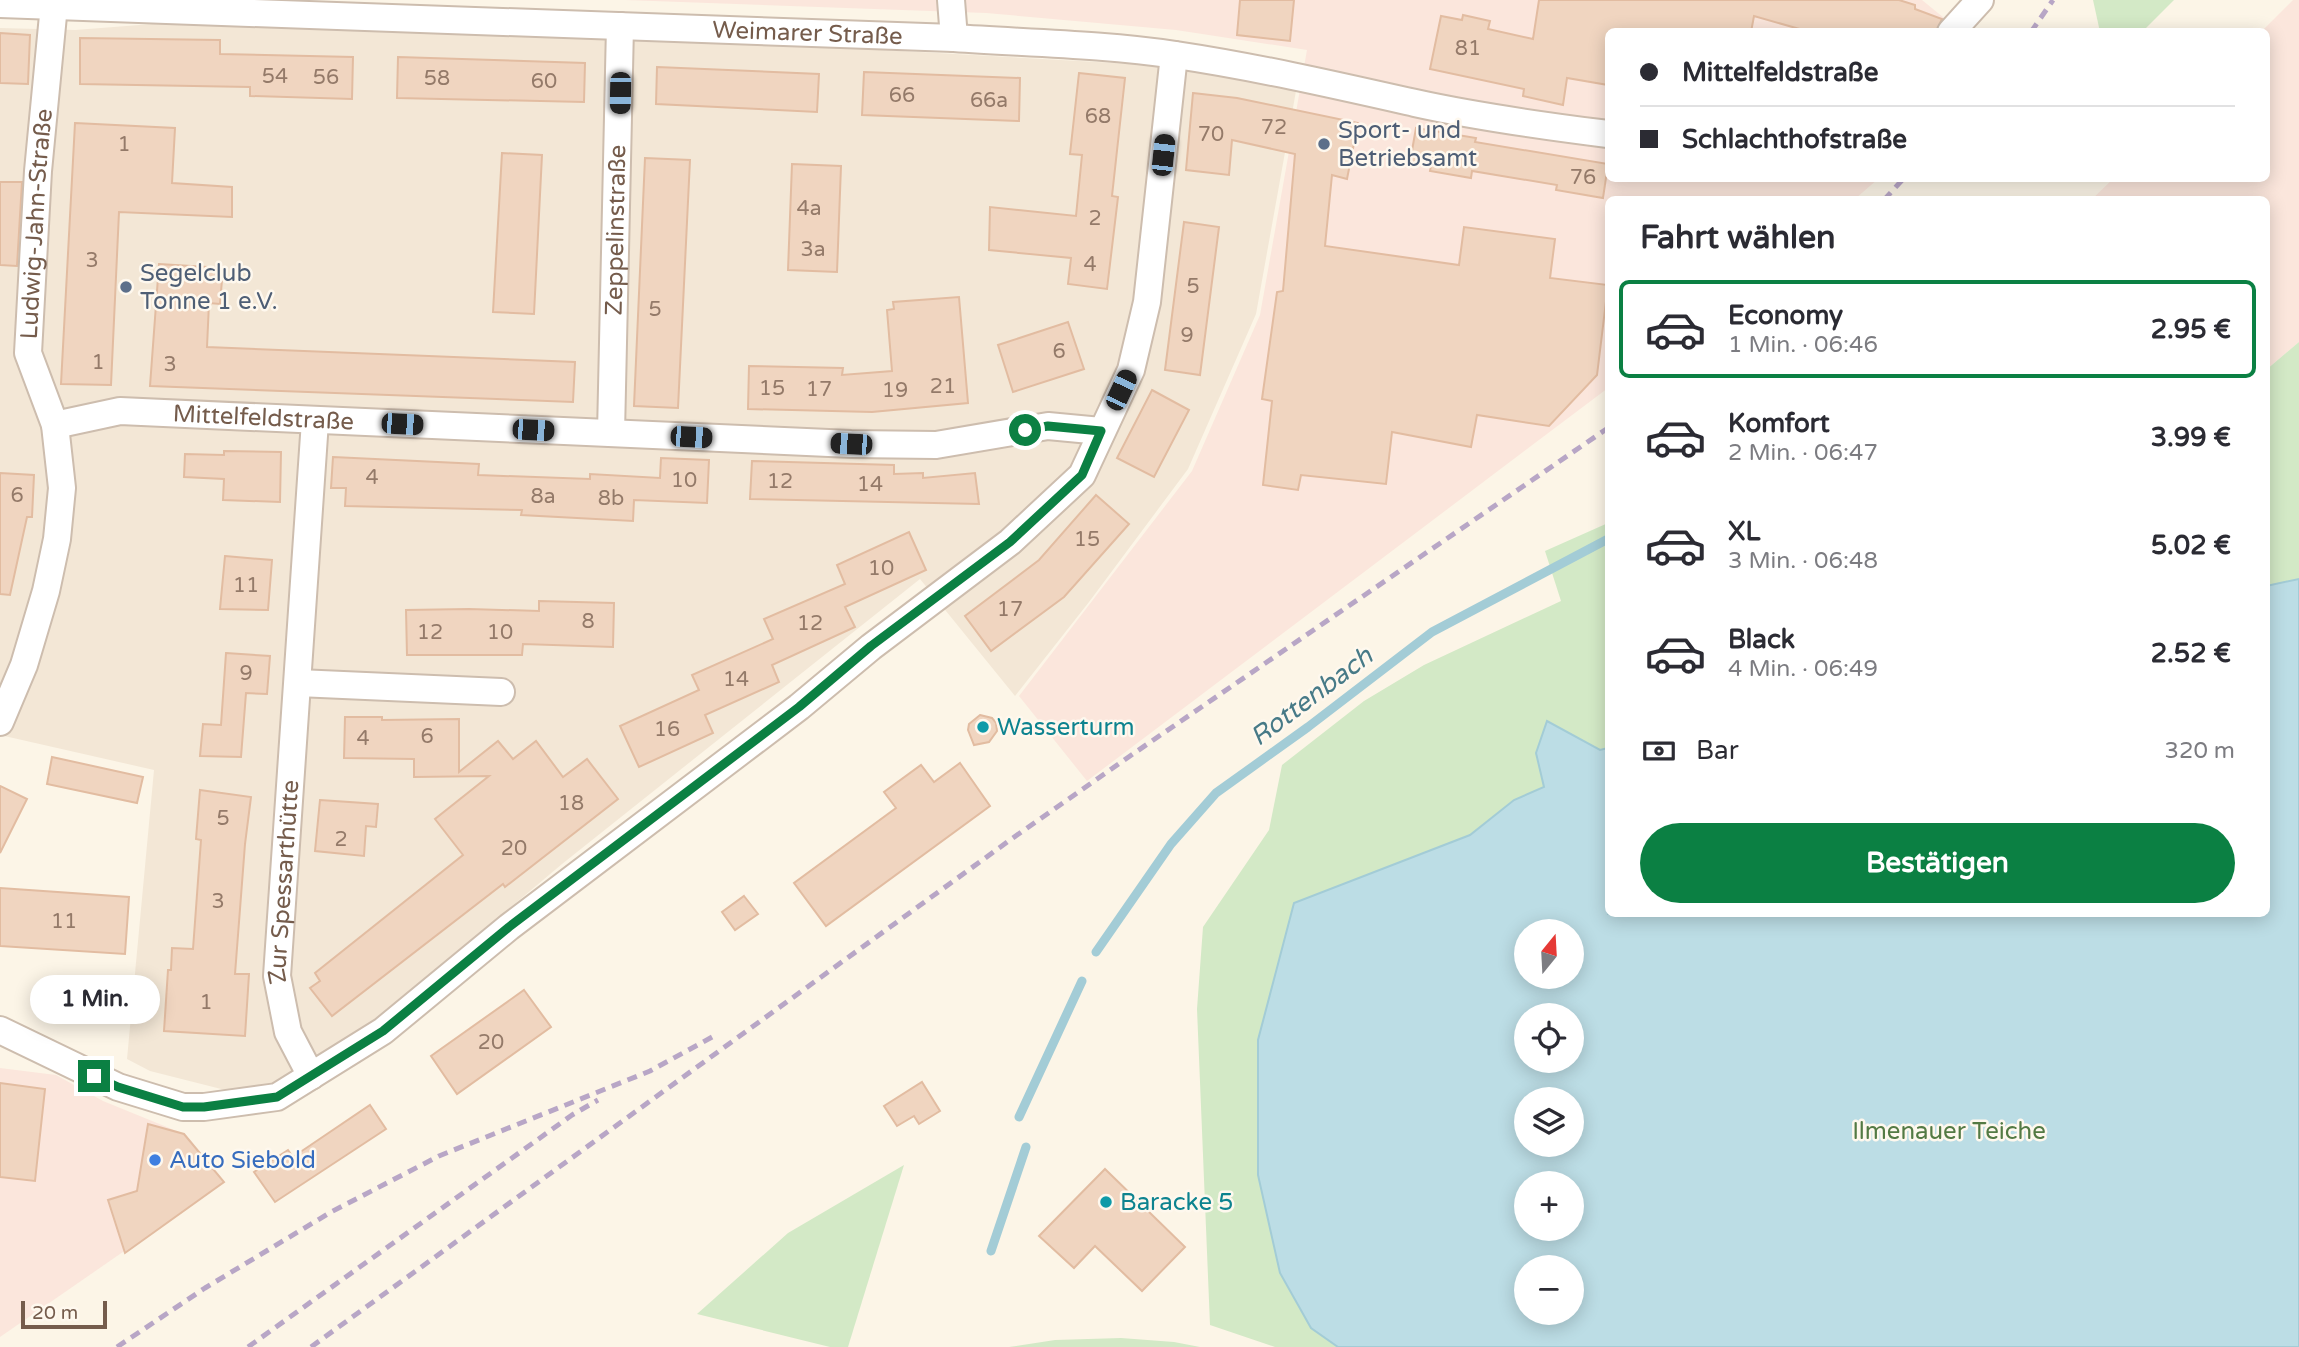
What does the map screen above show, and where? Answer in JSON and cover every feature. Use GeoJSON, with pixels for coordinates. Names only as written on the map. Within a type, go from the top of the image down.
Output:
{"type":"FeatureCollection","features":[{"type":"Feature","properties":{"kind":"street"},"geometry":{"type":"LineString","coordinates":[[951,0],[954,38]]}},
{"type":"Feature","properties":{"kind":"street"},"geometry":{"type":"LineString","coordinates":[[1955,28],[1980,0]]}},
{"type":"Feature","properties":{"kind":"street","name":"Weimarer Straße"},"geometry":{"type":"LineString","coordinates":[[3,4],[210,6],[620,26],[954,38],[1174,55],[1304,78],[1502,119],[1605,134]]}},
{"type":"Feature","properties":{"kind":"street","name":"Ludwig-Jahn-Straße"},"geometry":{"type":"LineString","coordinates":[[0,722],[24,665],[46,591],[57,539],[62,488],[55,425],[28,353],[38,171],[54,5]]}},
{"type":"Feature","properties":{"kind":"street","name":"Zeppelinstraße"},"geometry":{"type":"LineString","coordinates":[[611,433],[620,26]]}},
{"type":"Feature","properties":{"kind":"street"},"geometry":{"type":"LineString","coordinates":[[0,1030],[118,1087],[183,1107],[204,1107],[277,1097],[383,1031],[509,927],[799,707],[871,646],[1010,542],[1082,475],[1131,370],[1146,302],[1174,55]]}},
{"type":"Feature","properties":{"kind":"street","name":"Mittelfeldstraße"},"geometry":{"type":"LineString","coordinates":[[55,425],[120,411],[851,444],[936,445],[1048,426],[1101,431]]}},
{"type":"Feature","properties":{"kind":"street","name":"Zur Spessarthütte"},"geometry":{"type":"LineString","coordinates":[[311,1076],[288,1032],[276,976],[315,421]]}},
{"type":"Feature","properties":{"kind":"street"},"geometry":{"type":"LineString","coordinates":[[298,682],[501,692]]}},
{"type":"Feature","properties":{"kind":"shaded area"},"geometry":{"type":"Polygon","coordinates":[[[625,0],[1922,0],[1956,28],[1605,28],[1605,182],[1875,182],[1858,196],[1605,196],[1605,390],[1087,781],[1019,696],[1192,471],[1260,315],[1307,50],[1176,30],[986,13],[625,0]]]}},
{"type":"Feature","properties":{"kind":"shaded area"},"geometry":{"type":"Polygon","coordinates":[[[2293,0],[2299,0],[2299,342],[2270,367],[2270,196],[2095,196],[2110,182],[2270,182],[2270,28],[2265,28],[2293,0]]]}},
{"type":"Feature","properties":{"kind":"shaded area"},"geometry":{"type":"Polygon","coordinates":[[[191,21],[617,35],[1169,66],[1296,91],[1256,314],[1188,469],[1015,696],[920,579],[562,864],[376,1021],[277,1086],[233,1092],[150,1071],[127,1059],[154,770],[0,735],[0,28],[75,30],[191,21]]]}},
{"type":"Feature","properties":{"kind":"shaded area"},"geometry":{"type":"Polygon","coordinates":[[[0,1068],[56,1075],[103,1101],[184,1134],[224,1182],[0,1337],[0,1068]]]}},
{"type":"Feature","properties":{"kind":"green space"},"geometry":{"type":"Polygon","coordinates":[[[2093,0],[2174,0],[2146,28],[2099,28],[2093,0]]]}},
{"type":"Feature","properties":{"kind":"green space","name":"Ilmenauer Teiche"},"geometry":{"type":"Polygon","coordinates":[[[2299,342],[2299,1347],[1275,1347],[1210,1325],[1197,1009],[1203,927],[1269,830],[1282,765],[1364,701],[1424,665],[1561,601],[1545,551],[1605,524],[1605,917],[2270,917],[2270,367],[2299,342]]]}},
{"type":"Feature","properties":{"kind":"green space"},"geometry":{"type":"Polygon","coordinates":[[[904,1165],[848,1347],[830,1347],[697,1314],[788,1233],[904,1165]]]}},
{"type":"Feature","properties":{"kind":"green space"},"geometry":{"type":"Polygon","coordinates":[[[1121,1338],[1200,1347],[1009,1347],[1055,1340],[1121,1338]]]}},
{"type":"Feature","properties":{"kind":"water","name":"Ilmenauer Teiche"},"geometry":{"type":"Polygon","coordinates":[[[2299,579],[2299,1347],[1338,1347],[1311,1328],[1280,1273],[1258,1175],[1258,1040],[1294,903],[1470,835],[1514,800],[1544,787],[1536,753],[1547,721],[1600,750],[1605,749],[1605,917],[2270,917],[2270,585],[2299,579]]]}},
{"type":"Feature","properties":{"kind":"building"},"geometry":{"type":"Polygon","coordinates":[[[1240,0],[1294,0],[1290,41],[1237,35],[1240,0]]]}},
{"type":"Feature","properties":{"kind":"building"},"geometry":{"type":"Polygon","coordinates":[[[1539,0],[1899,0],[1942,19],[1938,28],[1796,28],[1754,16],[1752,28],[1605,28],[1605,84],[1567,78],[1563,105],[1523,96],[1524,89],[1430,69],[1441,16],[1462,20],[1463,15],[1490,21],[1488,29],[1533,39],[1539,0]]]}},
{"type":"Feature","properties":{"kind":"building"},"geometry":{"type":"Polygon","coordinates":[[[0,33],[30,35],[28,84],[0,83],[0,33]]]}},
{"type":"Feature","properties":{"kind":"building"},"geometry":{"type":"Polygon","coordinates":[[[80,38],[220,40],[220,54],[353,57],[352,99],[250,96],[250,87],[80,84],[80,38]]]}},
{"type":"Feature","properties":{"kind":"building"},"geometry":{"type":"Polygon","coordinates":[[[398,57],[585,63],[584,102],[397,98],[398,57]]]}},
{"type":"Feature","properties":{"kind":"building"},"geometry":{"type":"Polygon","coordinates":[[[657,67],[819,74],[817,112],[656,104],[657,67]]]}},
{"type":"Feature","properties":{"kind":"building"},"geometry":{"type":"Polygon","coordinates":[[[864,72],[1020,78],[1019,121],[862,115],[864,72]]]}},
{"type":"Feature","properties":{"kind":"building"},"geometry":{"type":"Polygon","coordinates":[[[1079,73],[1125,78],[1112,196],[1118,197],[1107,289],[1068,284],[1071,258],[989,250],[990,207],[1076,216],[1082,155],[1070,154],[1079,73]]]}},
{"type":"Feature","properties":{"kind":"building"},"geometry":{"type":"Polygon","coordinates":[[[1193,93],[1237,98],[1358,123],[1347,179],[1332,175],[1325,246],[1459,265],[1464,227],[1555,239],[1550,278],[1605,285],[1605,310],[1597,375],[1549,426],[1477,415],[1471,447],[1392,432],[1386,484],[1301,475],[1298,490],[1263,485],[1272,401],[1262,399],[1277,292],[1283,291],[1295,154],[1232,140],[1229,175],[1186,170],[1193,93]]]}},
{"type":"Feature","properties":{"kind":"building"},"geometry":{"type":"Polygon","coordinates":[[[75,123],[175,128],[172,183],[232,187],[232,217],[119,212],[111,385],[61,384],[75,123]]]}},
{"type":"Feature","properties":{"kind":"building"},"geometry":{"type":"Polygon","coordinates":[[[1416,128],[1476,138],[1475,142],[1605,164],[1605,182],[1603,198],[1556,190],[1557,185],[1472,171],[1471,178],[1430,171],[1431,166],[1410,162],[1416,128]]]}},
{"type":"Feature","properties":{"kind":"building"},"geometry":{"type":"Polygon","coordinates":[[[502,153],[542,155],[534,314],[493,312],[502,153]]]}},
{"type":"Feature","properties":{"kind":"building"},"geometry":{"type":"Polygon","coordinates":[[[645,158],[690,160],[678,408],[634,406],[645,158]]]}},
{"type":"Feature","properties":{"kind":"building"},"geometry":{"type":"Polygon","coordinates":[[[792,164],[841,166],[837,272],[788,270],[792,164]]]}},
{"type":"Feature","properties":{"kind":"building"},"geometry":{"type":"Polygon","coordinates":[[[0,182],[22,182],[17,266],[0,265],[0,182]]]}},
{"type":"Feature","properties":{"kind":"building"},"geometry":{"type":"Polygon","coordinates":[[[1184,222],[1219,227],[1200,375],[1165,370],[1184,222]]]}},
{"type":"Feature","properties":{"kind":"building"},"geometry":{"type":"Polygon","coordinates":[[[159,264],[223,268],[220,304],[209,303],[207,347],[575,362],[573,402],[150,386],[159,264]]]}},
{"type":"Feature","properties":{"kind":"building"},"geometry":{"type":"Polygon","coordinates":[[[959,297],[968,403],[872,412],[748,409],[749,366],[843,368],[842,375],[892,371],[887,310],[894,309],[893,302],[959,297]]]}},
{"type":"Feature","properties":{"kind":"building"},"geometry":{"type":"Polygon","coordinates":[[[1068,322],[1084,369],[1013,392],[998,345],[1068,322]]]}},
{"type":"Feature","properties":{"kind":"building"},"geometry":{"type":"Polygon","coordinates":[[[1152,390],[1189,410],[1154,477],[1117,458],[1152,390]]]}},
{"type":"Feature","properties":{"kind":"building"},"geometry":{"type":"Polygon","coordinates":[[[224,451],[281,452],[280,502],[223,500],[224,479],[184,477],[185,454],[224,455],[224,451]]]}},
{"type":"Feature","properties":{"kind":"building"},"geometry":{"type":"Polygon","coordinates":[[[333,457],[479,464],[478,475],[590,479],[590,474],[660,478],[661,458],[709,460],[707,503],[634,500],[633,521],[521,515],[522,510],[345,506],[346,488],[331,488],[333,457]]]}},
{"type":"Feature","properties":{"kind":"building"},"geometry":{"type":"Polygon","coordinates":[[[752,461],[894,465],[894,474],[923,473],[923,478],[975,473],[979,504],[750,499],[752,461]]]}},
{"type":"Feature","properties":{"kind":"building"},"geometry":{"type":"Polygon","coordinates":[[[0,473],[34,475],[32,517],[27,517],[10,595],[0,594],[0,473]]]}},
{"type":"Feature","properties":{"kind":"building"},"geometry":{"type":"Polygon","coordinates":[[[1096,495],[1129,524],[1064,597],[991,651],[965,616],[1039,560],[1096,495]]]}},
{"type":"Feature","properties":{"kind":"building"},"geometry":{"type":"Polygon","coordinates":[[[909,532],[926,570],[845,607],[855,627],[772,665],[779,682],[705,715],[713,733],[639,767],[620,726],[699,690],[692,675],[773,639],[764,619],[845,584],[837,565],[909,532]]]}},
{"type":"Feature","properties":{"kind":"building"},"geometry":{"type":"Polygon","coordinates":[[[225,556],[272,560],[268,610],[220,609],[225,556]]]}},
{"type":"Feature","properties":{"kind":"building"},"geometry":{"type":"Polygon","coordinates":[[[539,601],[614,603],[613,647],[523,644],[522,655],[407,655],[406,610],[539,611],[539,601]]]}},
{"type":"Feature","properties":{"kind":"building"},"geometry":{"type":"Polygon","coordinates":[[[226,653],[270,656],[267,694],[246,693],[241,757],[200,756],[203,724],[221,725],[226,653]]]}},
{"type":"Feature","properties":{"kind":"building","name":"Wasserturm"},"geometry":{"type":"Polygon","coordinates":[[[980,715],[992,718],[997,731],[989,742],[974,745],[968,730],[969,724],[980,715]]]}},
{"type":"Feature","properties":{"kind":"building"},"geometry":{"type":"Polygon","coordinates":[[[345,717],[382,717],[382,720],[459,719],[459,772],[498,741],[513,759],[536,741],[563,777],[587,759],[618,799],[332,1016],[310,988],[320,981],[315,973],[463,855],[435,819],[489,776],[414,777],[414,759],[344,758],[345,717]]]}},
{"type":"Feature","properties":{"kind":"building"},"geometry":{"type":"Polygon","coordinates":[[[52,757],[143,777],[137,803],[47,784],[52,757]]]}},
{"type":"Feature","properties":{"kind":"building"},"geometry":{"type":"Polygon","coordinates":[[[960,763],[990,806],[826,926],[794,883],[896,808],[884,792],[921,765],[934,782],[960,763]]]}},
{"type":"Feature","properties":{"kind":"building"},"geometry":{"type":"Polygon","coordinates":[[[0,786],[27,799],[0,853],[0,786]]]}},
{"type":"Feature","properties":{"kind":"building"},"geometry":{"type":"Polygon","coordinates":[[[200,790],[251,797],[235,974],[249,974],[245,1036],[164,1031],[172,948],[193,949],[201,840],[196,839],[200,790]]]}},
{"type":"Feature","properties":{"kind":"building"},"geometry":{"type":"Polygon","coordinates":[[[320,800],[378,804],[376,827],[366,826],[364,856],[315,851],[320,800]]]}},
{"type":"Feature","properties":{"kind":"building"},"geometry":{"type":"Polygon","coordinates":[[[0,888],[129,897],[125,954],[0,946],[0,888]]]}},
{"type":"Feature","properties":{"kind":"building"},"geometry":{"type":"Polygon","coordinates":[[[744,896],[758,914],[735,930],[722,912],[744,896]]]}},
{"type":"Feature","properties":{"kind":"building"},"geometry":{"type":"Polygon","coordinates":[[[524,990],[551,1027],[457,1094],[431,1056],[524,990]]]}},
{"type":"Feature","properties":{"kind":"building"},"geometry":{"type":"Polygon","coordinates":[[[922,1082],[940,1111],[919,1124],[914,1116],[897,1126],[884,1106],[922,1082]]]}},
{"type":"Feature","properties":{"kind":"building"},"geometry":{"type":"Polygon","coordinates":[[[0,1083],[45,1089],[35,1181],[0,1177],[0,1083]]]}},
{"type":"Feature","properties":{"kind":"building"},"geometry":{"type":"Polygon","coordinates":[[[370,1105],[386,1129],[275,1202],[254,1172],[288,1150],[293,1157],[370,1105]]]}},
{"type":"Feature","properties":{"kind":"building"},"geometry":{"type":"Polygon","coordinates":[[[148,1124],[184,1134],[224,1182],[125,1253],[108,1200],[137,1191],[148,1124]]]}},
{"type":"Feature","properties":{"kind":"building","name":"Baracke 5"},"geometry":{"type":"Polygon","coordinates":[[[1105,1169],[1185,1247],[1142,1291],[1095,1246],[1074,1268],[1039,1236],[1105,1169]]]}},
{"type":"Feature","properties":{"kind":"waterway","name":"Rottenbach"},"geometry":{"type":"LineString","coordinates":[[1096,952],[1171,844],[1216,793],[1432,632],[1605,541]]}},
{"type":"Feature","properties":{"kind":"waterway","name":"Rottenbach"},"geometry":{"type":"LineString","coordinates":[[1019,1117],[1082,981]]}},
{"type":"Feature","properties":{"kind":"waterway","name":"Rottenbach"},"geometry":{"type":"LineString","coordinates":[[991,1251],[1026,1147]]}},
{"type":"Feature","properties":{"kind":"railway"},"geometry":{"type":"LineString","coordinates":[[2034,28],[2053,0]]}},
{"type":"Feature","properties":{"kind":"railway"},"geometry":{"type":"LineString","coordinates":[[1888,196],[1900,182]]}},
{"type":"Feature","properties":{"kind":"railway"},"geometry":{"type":"LineString","coordinates":[[311,1347],[1010,840],[1605,430]]}},
{"type":"Feature","properties":{"kind":"railway"},"geometry":{"type":"LineString","coordinates":[[117,1347],[205,1288],[331,1212],[439,1156],[650,1071],[714,1036]]}},
{"type":"Feature","properties":{"kind":"railway"},"geometry":{"type":"LineString","coordinates":[[248,1347],[572,1115],[598,1100]]}},
{"type":"Feature","properties":{"kind":"place","name":"Sport- und Betriebsamt"},"geometry":{"type":"Point","coordinates":[1324,144]}},
{"type":"Feature","properties":{"kind":"place","name":"Segelclub Tonne 1 e.V."},"geometry":{"type":"Point","coordinates":[126,287]}},
{"type":"Feature","properties":{"kind":"place","name":"Wasserturm"},"geometry":{"type":"Point","coordinates":[983,727]}},
{"type":"Feature","properties":{"kind":"place","name":"Auto Siebold"},"geometry":{"type":"Point","coordinates":[155,1160]}},
{"type":"Feature","properties":{"kind":"place","name":"Baracke 5"},"geometry":{"type":"Point","coordinates":[1106,1202]}},
{"type":"Feature","properties":{"kind":"route"},"geometry":{"type":"LineString","coordinates":[[94,1076],[118,1087],[183,1107],[204,1107],[277,1097],[383,1031],[569,880],[799,707],[871,646],[1010,542],[1082,475],[1101,431],[1048,426],[1025,430]]}}]}
